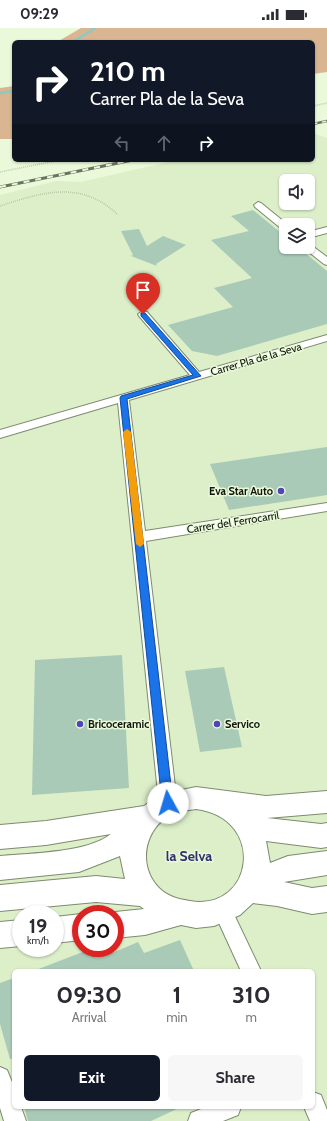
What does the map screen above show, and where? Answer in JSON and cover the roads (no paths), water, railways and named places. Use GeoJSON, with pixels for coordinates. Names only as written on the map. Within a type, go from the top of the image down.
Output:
{"type":"FeatureCollection","features":[{"type":"Feature","properties":{"kind":"main road"},"geometry":{"type":"LineString","coordinates":[[0,837],[46,833],[152,814],[187,798],[266,807],[327,802]]}},
{"type":"Feature","properties":{"kind":"main road"},"geometry":{"type":"LineString","coordinates":[[152,814],[135,836],[132,848],[134,872],[147,894],[162,906],[180,913],[201,915],[222,910],[232,905],[250,885],[257,867],[258,853],[255,840],[248,827],[237,814],[222,804],[206,799]]}},
{"type":"Feature","properties":{"kind":"main road"},"geometry":{"type":"LineString","coordinates":[[0,868],[79,860],[114,847],[152,814]]}},
{"type":"Feature","properties":{"kind":"main road"},"geometry":{"type":"LineString","coordinates":[[248,827],[321,836],[327,835]]}},
{"type":"Feature","properties":{"kind":"main road"},"geometry":{"type":"LineString","coordinates":[[250,885],[288,868],[327,863]]}},
{"type":"Feature","properties":{"kind":"main road"},"geometry":{"type":"LineString","coordinates":[[250,885],[312,901],[327,899]]}},
{"type":"Feature","properties":{"kind":"main road"},"geometry":{"type":"LineString","coordinates":[[0,898],[96,889],[147,894]]}},
{"type":"Feature","properties":{"kind":"main road"},"geometry":{"type":"LineString","coordinates":[[124,924],[145,922],[180,913]]}},
{"type":"Feature","properties":{"kind":"main road"},"geometry":{"type":"LineString","coordinates":[[0,934],[12,933]]}},
{"type":"Feature","properties":{"kind":"street"},"geometry":{"type":"LineString","coordinates":[[258,205],[279,222]]}},
{"type":"Feature","properties":{"kind":"street"},"geometry":{"type":"LineString","coordinates":[[315,233],[327,230]]}},
{"type":"Feature","properties":{"kind":"street"},"geometry":{"type":"LineString","coordinates":[[315,251],[325,258]]}},
{"type":"Feature","properties":{"kind":"street"},"geometry":{"type":"LineString","coordinates":[[143,314],[197,376]]}},
{"type":"Feature","properties":{"kind":"street","name":"Carrer Pla de la Seva"},"geometry":{"type":"LineString","coordinates":[[0,434],[327,338]]}},
{"type":"Feature","properties":{"kind":"street"},"geometry":{"type":"LineString","coordinates":[[123,398],[139,537],[152,814]]}},
{"type":"Feature","properties":{"kind":"street","name":"Carrer del Ferrocarril"},"geometry":{"type":"LineString","coordinates":[[139,537],[327,507]]}},
{"type":"Feature","properties":{"kind":"street"},"geometry":{"type":"LineString","coordinates":[[222,910],[250,969]]}},
{"type":"Feature","properties":{"kind":"street"},"geometry":{"type":"LineString","coordinates":[[0,1077],[15,1121]]}},
{"type":"Feature","properties":{"kind":"street"},"geometry":{"type":"LineString","coordinates":[[315,1108],[321,1121]]}},
{"type":"Feature","properties":{"kind":"street"},"geometry":{"type":"LineString","coordinates":[[199,1121],[226,1109]]}},
{"type":"Feature","properties":{"kind":"waterway"},"geometry":{"type":"LineString","coordinates":[[76,40],[95,28]]}},
{"type":"Feature","properties":{"kind":"waterway"},"geometry":{"type":"LineString","coordinates":[[0,93],[12,91]]}},
{"type":"Feature","properties":{"kind":"railway"},"geometry":{"type":"LineString","coordinates":[[315,124],[327,121]]}},
{"type":"Feature","properties":{"kind":"railway"},"geometry":{"type":"LineString","coordinates":[[0,187],[123,162]]}},
{"type":"Feature","properties":{"kind":"place","name":"Eva Star Auto"},"geometry":{"type":"Point","coordinates":[281,491]}},
{"type":"Feature","properties":{"kind":"place","name":"Bricoceramic"},"geometry":{"type":"Point","coordinates":[80,724]}},
{"type":"Feature","properties":{"kind":"place","name":"Servico"},"geometry":{"type":"Point","coordinates":[217,724]}},
{"type":"Feature","properties":{"kind":"district","name":"la Selva"},"geometry":{"type":"Point","coordinates":[189,856]}}]}
